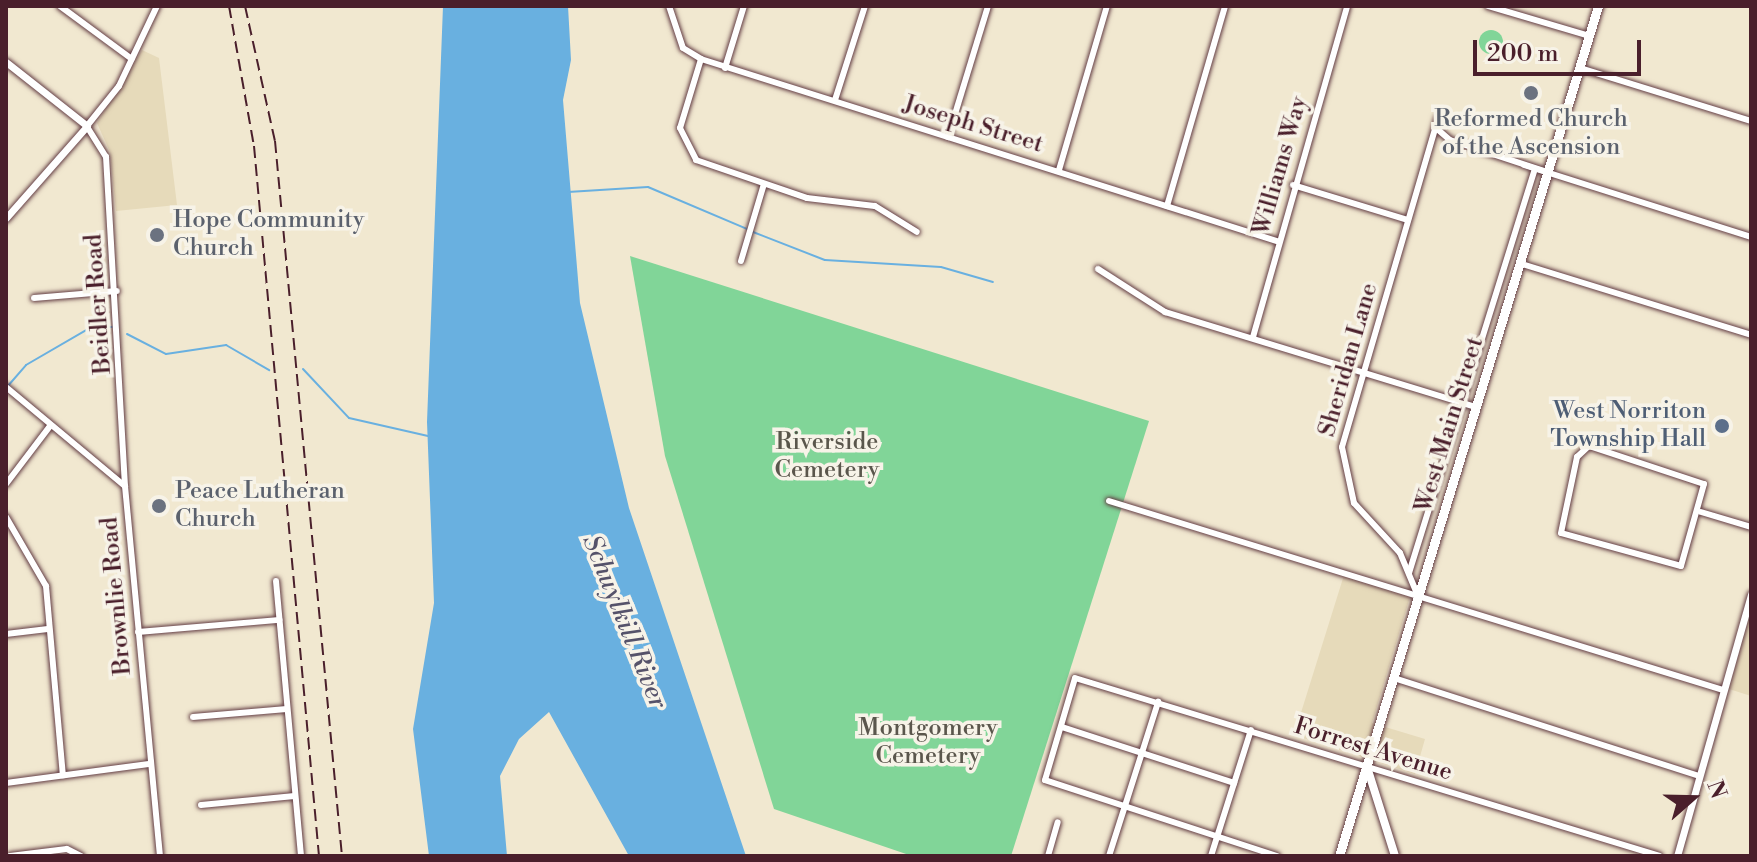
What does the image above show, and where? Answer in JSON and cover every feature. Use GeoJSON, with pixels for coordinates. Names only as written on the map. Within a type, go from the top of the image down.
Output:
{"type":"FeatureCollection","features":[{"type":"Feature","properties":{"kind":"main road","name":"West Main Street"},"geometry":{"type":"LineString","coordinates":[[1339,856],[1475,407],[1550,173],[1598,6]]}},
{"type":"Feature","properties":{"kind":"main road"},"geometry":{"type":"LineString","coordinates":[[1367,767],[1395,856]]}},
{"type":"Feature","properties":{"kind":"street"},"geometry":{"type":"LineString","coordinates":[[60,6],[132,59]]}},
{"type":"Feature","properties":{"kind":"street"},"geometry":{"type":"LineString","coordinates":[[6,218],[87,126],[132,59],[157,6]]}},
{"type":"Feature","properties":{"kind":"street","name":"Joseph Street"},"geometry":{"type":"LineString","coordinates":[[669,6],[671,27],[701,59],[1277,241]]}},
{"type":"Feature","properties":{"kind":"street"},"geometry":{"type":"LineString","coordinates":[[725,68],[744,6]]}},
{"type":"Feature","properties":{"kind":"street"},"geometry":{"type":"LineString","coordinates":[[835,100],[865,6]]}},
{"type":"Feature","properties":{"kind":"street"},"geometry":{"type":"LineString","coordinates":[[948,137],[988,6]]}},
{"type":"Feature","properties":{"kind":"street"},"geometry":{"type":"LineString","coordinates":[[1059,170],[1107,6]]}},
{"type":"Feature","properties":{"kind":"street"},"geometry":{"type":"LineString","coordinates":[[1167,206],[1225,6]]}},
{"type":"Feature","properties":{"kind":"street","name":"Williams Way"},"geometry":{"type":"LineString","coordinates":[[1253,337],[1277,241],[1347,6]]}},
{"type":"Feature","properties":{"kind":"street"},"geometry":{"type":"LineString","coordinates":[[1488,6],[1590,36]]}},
{"type":"Feature","properties":{"kind":"street"},"geometry":{"type":"LineString","coordinates":[[701,59],[681,122],[683,142],[701,164],[825,202],[875,206],[917,232]]}},
{"type":"Feature","properties":{"kind":"street"},"geometry":{"type":"LineString","coordinates":[[6,76],[10,65],[87,126]]}},
{"type":"Feature","properties":{"kind":"street"},"geometry":{"type":"LineString","coordinates":[[1580,68],[1751,121]]}},
{"type":"Feature","properties":{"kind":"street","name":"Sheridan Lane"},"geometry":{"type":"LineString","coordinates":[[1418,596],[1391,540],[1354,503],[1345,476],[1342,447],[1438,118]]}},
{"type":"Feature","properties":{"kind":"street","name":"Beidler Road"},"geometry":{"type":"LineString","coordinates":[[87,126],[106,157],[117,291],[125,486]]}},
{"type":"Feature","properties":{"kind":"street"},"geometry":{"type":"LineString","coordinates":[[1436,128],[1450,140],[1751,237]]}},
{"type":"Feature","properties":{"kind":"street"},"geometry":{"type":"LineString","coordinates":[[1431,145],[1450,140]]}},
{"type":"Feature","properties":{"kind":"street"},"geometry":{"type":"LineString","coordinates":[[1524,165],[1534,171],[1550,173]]}},
{"type":"Feature","properties":{"kind":"street"},"geometry":{"type":"LineString","coordinates":[[1409,573],[1534,171]]}},
{"type":"Feature","properties":{"kind":"street"},"geometry":{"type":"LineString","coordinates":[[741,261],[764,184]]}},
{"type":"Feature","properties":{"kind":"street"},"geometry":{"type":"LineString","coordinates":[[1293,185],[1408,220]]}},
{"type":"Feature","properties":{"kind":"street"},"geometry":{"type":"LineString","coordinates":[[1522,264],[1751,335]]}},
{"type":"Feature","properties":{"kind":"street"},"geometry":{"type":"LineString","coordinates":[[1098,269],[1165,312],[1475,407]]}},
{"type":"Feature","properties":{"kind":"street"},"geometry":{"type":"LineString","coordinates":[[34,298],[117,291]]}},
{"type":"Feature","properties":{"kind":"street","name":"Brownlie Road"},"geometry":{"type":"LineString","coordinates":[[6,387],[125,486],[160,856]]}},
{"type":"Feature","properties":{"kind":"street"},"geometry":{"type":"LineString","coordinates":[[6,484],[50,426]]}},
{"type":"Feature","properties":{"kind":"street"},"geometry":{"type":"LineString","coordinates":[[1589,446],[1700,479],[1701,512],[1677,568],[1571,539],[1559,529],[1577,457],[1589,446]]}},
{"type":"Feature","properties":{"kind":"street"},"geometry":{"type":"LineString","coordinates":[[1109,501],[1723,690]]}},
{"type":"Feature","properties":{"kind":"street"},"geometry":{"type":"LineString","coordinates":[[1701,512],[1751,527]]}},
{"type":"Feature","properties":{"kind":"street"},"geometry":{"type":"LineString","coordinates":[[6,517],[8,530],[42,573],[63,775]]}},
{"type":"Feature","properties":{"kind":"street"},"geometry":{"type":"LineString","coordinates":[[276,581],[301,856]]}},
{"type":"Feature","properties":{"kind":"street"},"geometry":{"type":"LineString","coordinates":[[1677,856],[1751,594]]}},
{"type":"Feature","properties":{"kind":"street"},"geometry":{"type":"LineString","coordinates":[[138,632],[279,620]]}},
{"type":"Feature","properties":{"kind":"street"},"geometry":{"type":"LineString","coordinates":[[6,634],[48,629]]}},
{"type":"Feature","properties":{"kind":"street","name":"Forrest Avenue"},"geometry":{"type":"LineString","coordinates":[[1062,727],[1075,678],[1660,856]]}},
{"type":"Feature","properties":{"kind":"street"},"geometry":{"type":"LineString","coordinates":[[1394,678],[1699,776]]}},
{"type":"Feature","properties":{"kind":"street"},"geometry":{"type":"LineString","coordinates":[[1109,856],[1158,702]]}},
{"type":"Feature","properties":{"kind":"street"},"geometry":{"type":"LineString","coordinates":[[193,717],[287,709]]}},
{"type":"Feature","properties":{"kind":"street"},"geometry":{"type":"LineString","coordinates":[[1234,783],[1062,727],[1045,780],[1277,856]]}},
{"type":"Feature","properties":{"kind":"street"},"geometry":{"type":"LineString","coordinates":[[1211,856],[1251,730]]}},
{"type":"Feature","properties":{"kind":"street"},"geometry":{"type":"LineString","coordinates":[[6,783],[149,764]]}},
{"type":"Feature","properties":{"kind":"street"},"geometry":{"type":"LineString","coordinates":[[201,805],[295,796]]}},
{"type":"Feature","properties":{"kind":"street"},"geometry":{"type":"LineString","coordinates":[[1048,856],[1058,822]]}},
{"type":"Feature","properties":{"kind":"street"},"geometry":{"type":"LineString","coordinates":[[10,856],[67,849],[81,856]]}},
{"type":"Feature","properties":{"kind":"shaded area"},"geometry":{"type":"Polygon","coordinates":[[[142,50],[159,58],[177,205],[116,211],[110,152],[97,123],[142,50]]]}},
{"type":"Feature","properties":{"kind":"shaded area"},"geometry":{"type":"Polygon","coordinates":[[[1344,575],[1410,597],[1372,723],[1425,739],[1415,774],[1294,735],[1344,575]]]}},
{"type":"Feature","properties":{"kind":"shaded area"},"geometry":{"type":"Polygon","coordinates":[[[1751,612],[1751,696],[1729,689],[1751,612]]]}},
{"type":"Feature","properties":{"kind":"green space"},"geometry":{"type":"Polygon","coordinates":[[[1491,30],[1500,33],[1503,42],[1500,51],[1491,54],[1482,51],[1479,42],[1482,33],[1491,30]]]}},
{"type":"Feature","properties":{"kind":"green space","name":"Riverside Cemetery"},"geometry":{"type":"Polygon","coordinates":[[[630,256],[1149,421],[1011,856],[912,856],[774,809],[665,456],[630,256]]]}},
{"type":"Feature","properties":{"kind":"water","name":"Schuylkill River"},"geometry":{"type":"Polygon","coordinates":[[[443,6],[568,6],[571,60],[563,100],[580,303],[629,508],[746,856],[629,856],[549,712],[519,739],[500,776],[507,856],[429,856],[413,729],[434,603],[427,422],[443,6]]]}},
{"type":"Feature","properties":{"kind":"waterway"},"geometry":{"type":"LineString","coordinates":[[568,192],[648,187],[747,229]]}},
{"type":"Feature","properties":{"kind":"waterway"},"geometry":{"type":"LineString","coordinates":[[753,232],[825,260],[941,267],[993,282]]}},
{"type":"Feature","properties":{"kind":"waterway"},"geometry":{"type":"LineString","coordinates":[[7,387],[26,365],[93,326],[112,327]]}},
{"type":"Feature","properties":{"kind":"waterway"},"geometry":{"type":"LineString","coordinates":[[127,334],[166,354],[226,345],[269,370]]}},
{"type":"Feature","properties":{"kind":"waterway"},"geometry":{"type":"LineString","coordinates":[[303,369],[349,418],[428,436]]}},
{"type":"Feature","properties":{"kind":"railway"},"geometry":{"type":"LineString","coordinates":[[229,6],[254,146],[319,856]]}},
{"type":"Feature","properties":{"kind":"railway"},"geometry":{"type":"LineString","coordinates":[[245,6],[275,141],[342,856]]}},
{"type":"Feature","properties":{"kind":"place","name":"Reformed Church of the Ascension"},"geometry":{"type":"Point","coordinates":[1531,93]}},
{"type":"Feature","properties":{"kind":"place","name":"Hope Community Church"},"geometry":{"type":"Point","coordinates":[157,235]}},
{"type":"Feature","properties":{"kind":"place","name":"West Norriton Township Hall"},"geometry":{"type":"Point","coordinates":[1722,426]}},
{"type":"Feature","properties":{"kind":"place","name":"Peace Lutheran Church"},"geometry":{"type":"Point","coordinates":[159,506]}},
{"type":"Feature","properties":{"kind":"park label","name":"Montgomery Cemetery"},"geometry":{"type":"Point","coordinates":[928,743]}}]}
